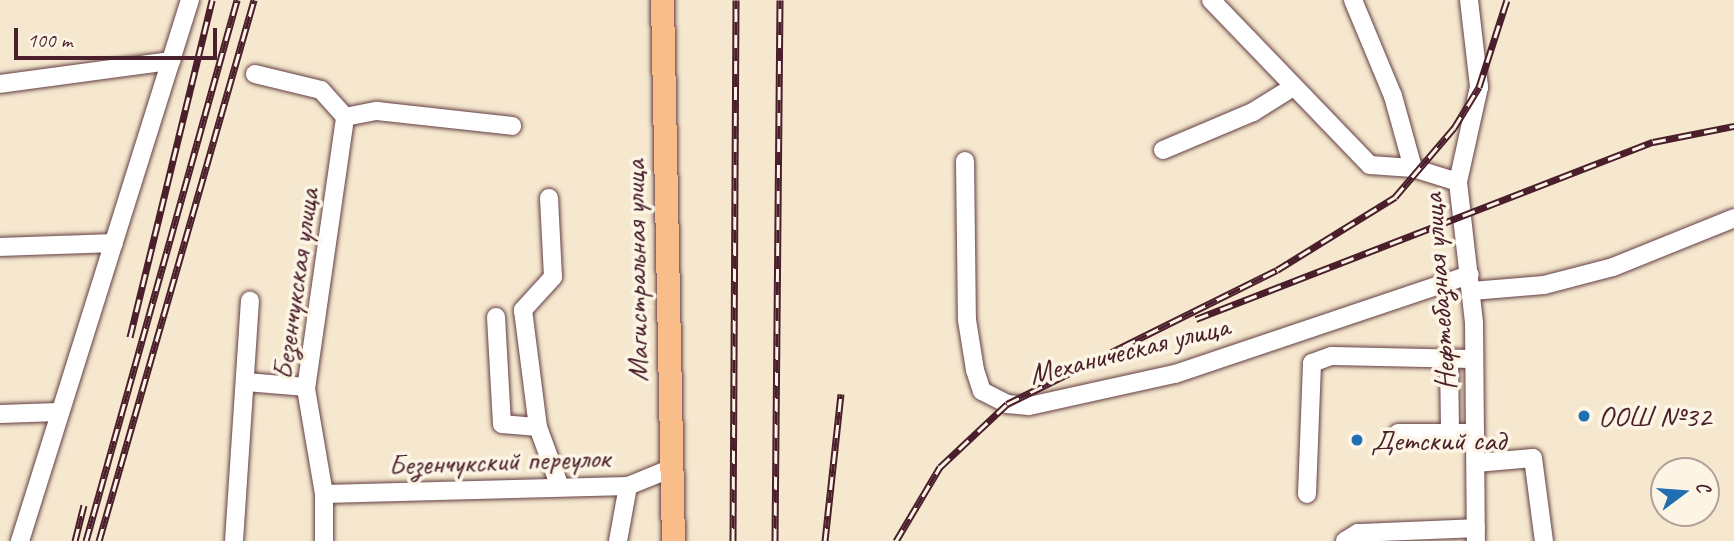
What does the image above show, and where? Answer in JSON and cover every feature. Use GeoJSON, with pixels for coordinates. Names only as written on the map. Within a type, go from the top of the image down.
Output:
{"type":"FeatureCollection","features":[{"type":"Feature","properties":{"kind":"main road","name":"Магистральная улица"},"geometry":{"type":"LineString","coordinates":[[662,0],[673,541]]}},
{"type":"Feature","properties":{"kind":"street"},"geometry":{"type":"LineString","coordinates":[[20,541],[58,412],[190,0]]}},
{"type":"Feature","properties":{"kind":"street"},"geometry":{"type":"LineString","coordinates":[[1211,0],[1370,165],[1413,168],[1458,182]]}},
{"type":"Feature","properties":{"kind":"street"},"geometry":{"type":"LineString","coordinates":[[1353,0],[1394,96],[1413,168]]}},
{"type":"Feature","properties":{"kind":"street","name":"Нефтебазная улица"},"geometry":{"type":"LineString","coordinates":[[1469,0],[1479,87],[1458,182],[1471,283],[1476,534]]}},
{"type":"Feature","properties":{"kind":"street"},"geometry":{"type":"LineString","coordinates":[[0,84],[171,61]]}},
{"type":"Feature","properties":{"kind":"street"},"geometry":{"type":"LineString","coordinates":[[255,74],[321,90],[345,117],[377,111],[512,126]]}},
{"type":"Feature","properties":{"kind":"street"},"geometry":{"type":"LineString","coordinates":[[1163,150],[1253,112],[1293,87]]}},
{"type":"Feature","properties":{"kind":"street","name":"Безенчукская улица"},"geometry":{"type":"LineString","coordinates":[[324,541],[324,494],[306,387],[345,117]]}},
{"type":"Feature","properties":{"kind":"street","name":"Механическая улица"},"geometry":{"type":"LineString","coordinates":[[965,161],[967,320],[975,370],[982,391],[1007,404],[1028,406],[1175,374],[1471,283],[1544,285],[1613,267],[1734,218]]}},
{"type":"Feature","properties":{"kind":"street"},"geometry":{"type":"LineString","coordinates":[[549,198],[553,277],[523,310],[538,427],[560,488]]}},
{"type":"Feature","properties":{"kind":"street"},"geometry":{"type":"LineString","coordinates":[[0,247],[114,243]]}},
{"type":"Feature","properties":{"kind":"street"},"geometry":{"type":"LineString","coordinates":[[234,541],[250,301]]}},
{"type":"Feature","properties":{"kind":"street"},"geometry":{"type":"LineString","coordinates":[[496,317],[502,424],[538,427]]}},
{"type":"Feature","properties":{"kind":"street"},"geometry":{"type":"LineString","coordinates":[[1307,494],[1312,363],[1331,356],[1474,359]]}},
{"type":"Feature","properties":{"kind":"street"},"geometry":{"type":"LineString","coordinates":[[1449,358],[1450,433]]}},
{"type":"Feature","properties":{"kind":"street"},"geometry":{"type":"LineString","coordinates":[[246,382],[306,387]]}},
{"type":"Feature","properties":{"kind":"street"},"geometry":{"type":"LineString","coordinates":[[0,414],[58,412]]}},
{"type":"Feature","properties":{"kind":"street"},"geometry":{"type":"LineString","coordinates":[[1398,433],[1475,432]]}},
{"type":"Feature","properties":{"kind":"street"},"geometry":{"type":"LineString","coordinates":[[1476,463],[1533,458],[1544,541]]}},
{"type":"Feature","properties":{"kind":"street","name":"Безенчукский переулок"},"geometry":{"type":"LineString","coordinates":[[324,494],[628,486],[672,468]]}},
{"type":"Feature","properties":{"kind":"street"},"geometry":{"type":"LineString","coordinates":[[618,541],[628,486]]}},
{"type":"Feature","properties":{"kind":"street"},"geometry":{"type":"LineString","coordinates":[[1345,541],[1358,533],[1476,534]]}},
{"type":"Feature","properties":{"kind":"railway"},"geometry":{"type":"LineString","coordinates":[[130,337],[212,0]]}},
{"type":"Feature","properties":{"kind":"railway"},"geometry":{"type":"LineString","coordinates":[[86,541],[237,0]]}},
{"type":"Feature","properties":{"kind":"railway"},"geometry":{"type":"LineString","coordinates":[[99,541],[254,0]]}},
{"type":"Feature","properties":{"kind":"railway"},"geometry":{"type":"LineString","coordinates":[[733,541],[736,0]]}},
{"type":"Feature","properties":{"kind":"railway"},"geometry":{"type":"LineString","coordinates":[[775,541],[780,0]]}},
{"type":"Feature","properties":{"kind":"railway"},"geometry":{"type":"LineString","coordinates":[[896,541],[940,467],[1007,404],[1277,270],[1395,197],[1454,128],[1479,87],[1507,0]]}},
{"type":"Feature","properties":{"kind":"railway"},"geometry":{"type":"LineString","coordinates":[[1196,319],[1653,142],[1734,126]]}},
{"type":"Feature","properties":{"kind":"railway"},"geometry":{"type":"LineString","coordinates":[[825,541],[841,394]]}},
{"type":"Feature","properties":{"kind":"railway"},"geometry":{"type":"LineString","coordinates":[[75,541],[84,505]]}},
{"type":"Feature","properties":{"kind":"place","name":"ООШ №32"},"geometry":{"type":"Point","coordinates":[1584,416]}},
{"type":"Feature","properties":{"kind":"place","name":"Детский сад"},"geometry":{"type":"Point","coordinates":[1357,440]}}]}
